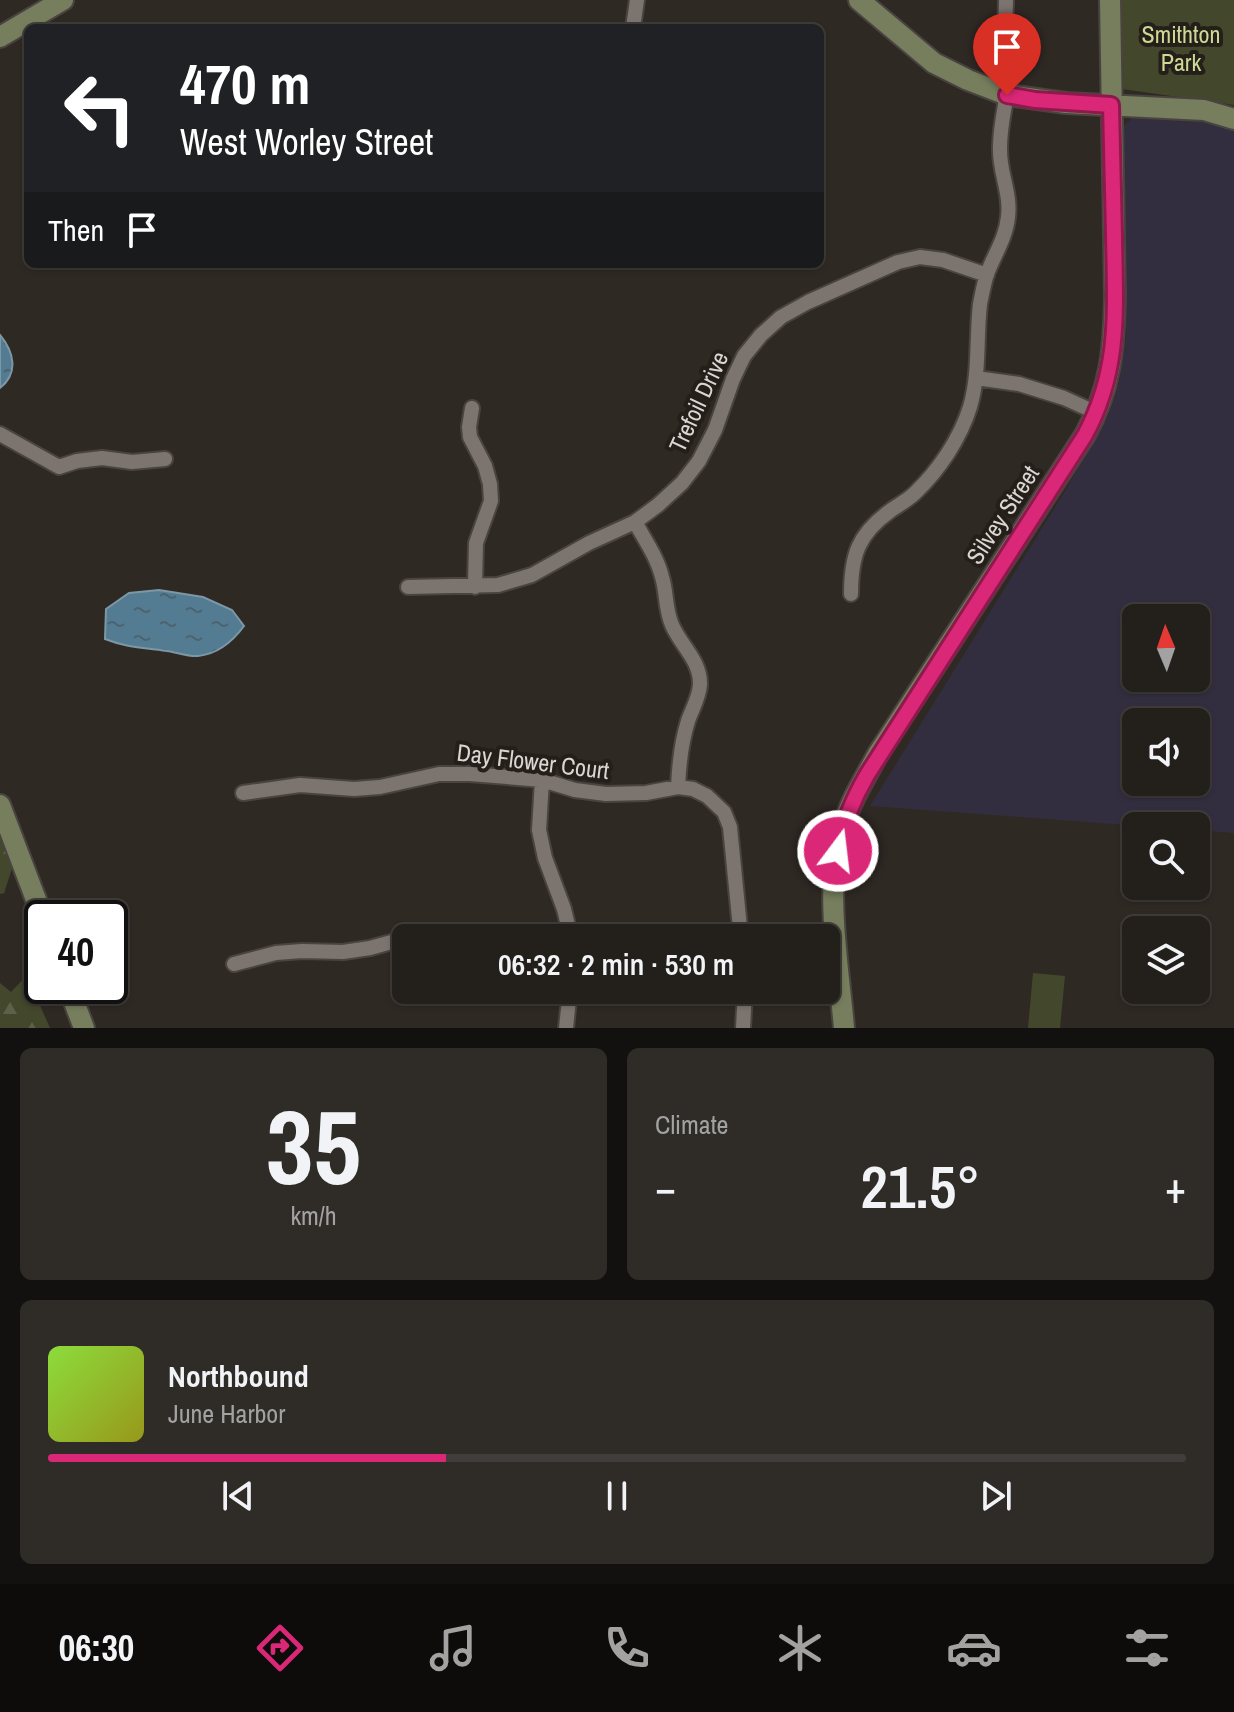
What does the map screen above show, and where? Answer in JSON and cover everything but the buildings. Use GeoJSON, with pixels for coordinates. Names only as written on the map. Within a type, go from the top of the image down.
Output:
{"type":"FeatureCollection","features":[{"type":"Feature","properties":{"kind":"street"},"geometry":{"type":"LineString","coordinates":[[0,37],[63,0]]}},
{"type":"Feature","properties":{"kind":"street"},"geometry":{"type":"LineString","coordinates":[[634,24],[637,0]]}},
{"type":"Feature","properties":{"kind":"street"},"geometry":{"type":"LineString","coordinates":[[859,0],[934,63],[1007,95],[1035,100],[1204,110],[1234,119]]}},
{"type":"Feature","properties":{"kind":"street"},"geometry":{"type":"LineString","coordinates":[[851,594],[851,571],[860,542],[871,527],[912,496],[929,478],[955,443],[970,406],[976,378],[978,322],[987,275],[1004,238],[1008,217],[1009,198],[1000,157],[999,134],[1010,64],[1005,30],[1006,0]]}},
{"type":"Feature","properties":{"kind":"street","name":"Silvey Street"},"geometry":{"type":"LineString","coordinates":[[844,1028],[833,897],[842,828],[878,754],[1097,413],[1109,374],[1115,296],[1110,0]]}},
{"type":"Feature","properties":{"kind":"street","name":"Trefoil Drive"},"geometry":{"type":"LineString","coordinates":[[408,587],[498,585],[532,575],[635,522],[682,483],[699,461],[715,430],[744,356],[781,317],[808,302],[898,262],[920,257],[943,260],[987,275]]}},
{"type":"Feature","properties":{"kind":"street"},"geometry":{"type":"LineString","coordinates":[[976,378],[1019,384],[1064,398],[1097,413]]}},
{"type":"Feature","properties":{"kind":"street"},"geometry":{"type":"LineString","coordinates":[[472,408],[470,437],[485,466],[491,501],[476,543],[475,587]]}},
{"type":"Feature","properties":{"kind":"street"},"geometry":{"type":"LineString","coordinates":[[0,434],[59,467],[102,458],[132,462],[165,459]]}},
{"type":"Feature","properties":{"kind":"street"},"geometry":{"type":"LineString","coordinates":[[635,522],[659,566],[671,624],[694,659],[699,674],[700,687],[683,739],[678,787],[693,789],[707,796],[724,812],[730,827],[740,924]]}},
{"type":"Feature","properties":{"kind":"street","name":"Day Flower Court"},"geometry":{"type":"LineString","coordinates":[[243,793],[300,785],[354,789],[380,787],[439,774],[542,780],[575,790],[606,794],[646,793],[678,787]]}},
{"type":"Feature","properties":{"kind":"street"},"geometry":{"type":"LineString","coordinates":[[542,780],[539,830],[545,858],[568,924]]}},
{"type":"Feature","properties":{"kind":"street"},"geometry":{"type":"LineString","coordinates":[[0,805],[36,900]]}},
{"type":"Feature","properties":{"kind":"street"},"geometry":{"type":"LineString","coordinates":[[234,964],[276,953],[343,952],[392,942]]}},
{"type":"Feature","properties":{"kind":"street"},"geometry":{"type":"LineString","coordinates":[[75,1004],[84,1028]]}},
{"type":"Feature","properties":{"kind":"street"},"geometry":{"type":"LineString","coordinates":[[566,1028],[569,1004]]}},
{"type":"Feature","properties":{"kind":"street"},"geometry":{"type":"LineString","coordinates":[[743,1028],[744,1004]]}},
{"type":"Feature","properties":{"kind":"shaded area"},"geometry":{"type":"Polygon","coordinates":[[[1133,117],[1199,121],[1234,130],[1234,833],[1210,831],[1210,812],[1122,812],[1122,824],[870,806],[1108,416],[1120,378],[1126,337],[1123,127],[1133,117]]]}},
{"type":"Feature","properties":{"kind":"green space","name":"Smithton Park"},"geometry":{"type":"Polygon","coordinates":[[[1121,0],[1234,0],[1234,105],[1122,89],[1121,0]]]}},
{"type":"Feature","properties":{"kind":"green space"},"geometry":{"type":"Polygon","coordinates":[[[0,832],[14,862],[4,893],[0,894],[0,832]]]}},
{"type":"Feature","properties":{"kind":"green space"},"geometry":{"type":"Polygon","coordinates":[[[1033,973],[1065,976],[1060,1028],[1028,1028],[1033,973]]]}},
{"type":"Feature","properties":{"kind":"green space"},"geometry":{"type":"Polygon","coordinates":[[[24,978],[24,1004],[39,1004],[50,1028],[0,1028],[0,983],[11,992],[24,978]]]}},
{"type":"Feature","properties":{"kind":"water"},"geometry":{"type":"Polygon","coordinates":[[[0,335],[9,348],[12,369],[0,388],[0,335]]]}},
{"type":"Feature","properties":{"kind":"water"},"geometry":{"type":"Polygon","coordinates":[[[159,590],[203,597],[232,610],[244,626],[224,646],[198,656],[128,646],[105,639],[106,609],[129,593],[159,590]]]}},
{"type":"Feature","properties":{"kind":"route"},"geometry":{"type":"LineString","coordinates":[[838,851],[842,828],[855,796],[878,754],[1085,435],[1097,413],[1109,374],[1115,296],[1111,105],[1007,95]]}}]}
